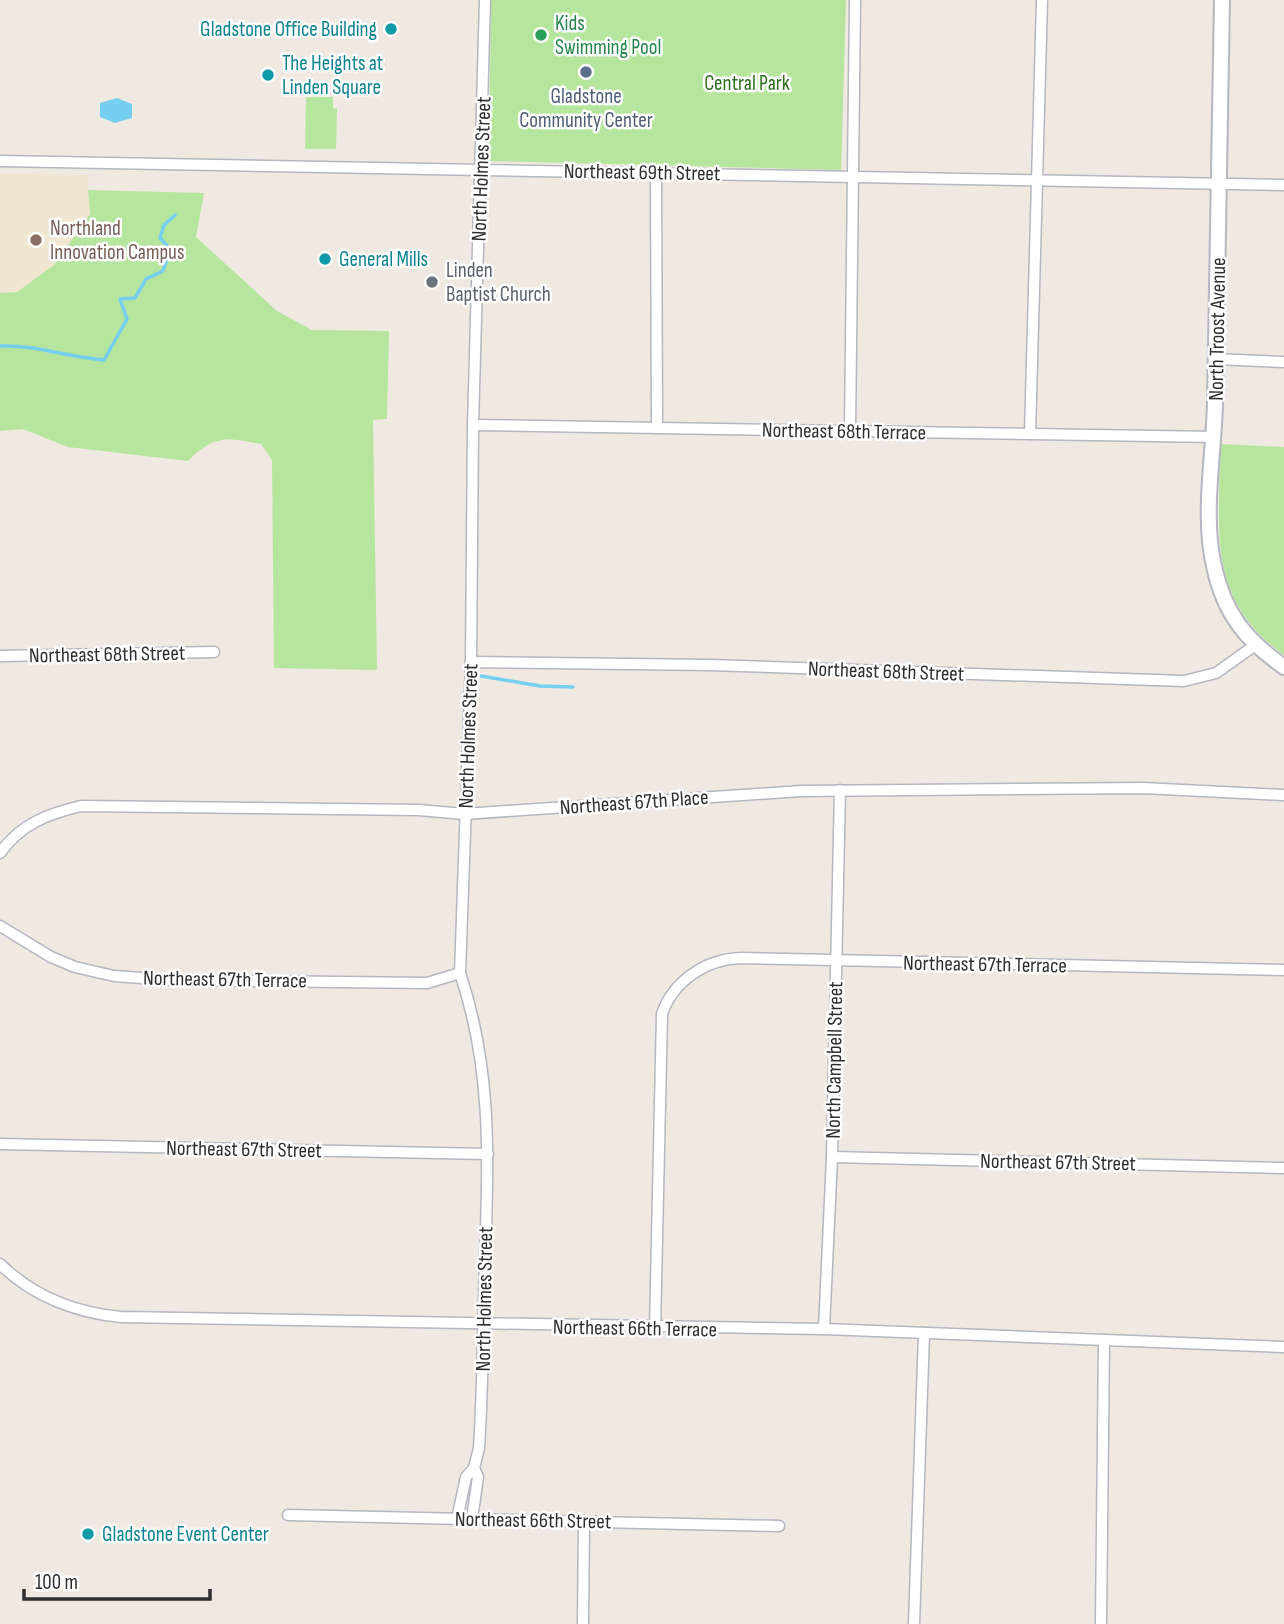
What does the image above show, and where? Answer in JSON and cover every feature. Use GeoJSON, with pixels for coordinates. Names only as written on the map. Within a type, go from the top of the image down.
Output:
{"type":"FeatureCollection","features":[{"type":"Feature","properties":{"kind":"street","name":"North Holmes Street"},"geometry":{"type":"LineString","coordinates":[[457,1518],[466,1477],[474,1468],[479,1448],[488,1154],[485,1084],[468,998],[460,973],[471,662],[472,425],[485,0]]}},
{"type":"Feature","properties":{"kind":"street"},"geometry":{"type":"LineString","coordinates":[[850,431],[855,0]]}},
{"type":"Feature","properties":{"kind":"street"},"geometry":{"type":"LineString","coordinates":[[1030,434],[1042,0]]}},
{"type":"Feature","properties":{"kind":"street","name":"North Troost Avenue"},"geometry":{"type":"LineString","coordinates":[[1222,0],[1215,437],[1210,522],[1213,566],[1237,625],[1254,646]]}},
{"type":"Feature","properties":{"kind":"street","name":"Northeast 69th Street"},"geometry":{"type":"LineString","coordinates":[[0,160],[1284,185]]}},
{"type":"Feature","properties":{"kind":"street"},"geometry":{"type":"LineString","coordinates":[[656,172],[657,428]]}},
{"type":"Feature","properties":{"kind":"street"},"geometry":{"type":"LineString","coordinates":[[1216,359],[1284,362]]}},
{"type":"Feature","properties":{"kind":"street","name":"Northeast 68th Terrace"},"geometry":{"type":"LineString","coordinates":[[472,425],[1215,437]]}},
{"type":"Feature","properties":{"kind":"street"},"geometry":{"type":"LineString","coordinates":[[1254,646],[1284,667]]}},
{"type":"Feature","properties":{"kind":"street","name":"Northeast 68th Street"},"geometry":{"type":"LineString","coordinates":[[471,662],[709,665],[1184,681],[1216,673],[1254,646]]}},
{"type":"Feature","properties":{"kind":"street","name":"Northeast 68th Street"},"geometry":{"type":"LineString","coordinates":[[0,656],[214,652]]}},
{"type":"Feature","properties":{"kind":"street","name":"Northeast 67th Place"},"geometry":{"type":"LineString","coordinates":[[0,853],[27,824],[50,813],[81,806],[419,810],[464,814],[840,790],[1143,788],[1284,795]]}},
{"type":"Feature","properties":{"kind":"street","name":"North Campbell Street"},"geometry":{"type":"LineString","coordinates":[[824,1329],[832,1157],[840,790]]}},
{"type":"Feature","properties":{"kind":"street","name":"Northeast 67th Terrace"},"geometry":{"type":"LineString","coordinates":[[0,926],[51,957],[75,967],[114,976],[168,980],[427,983],[460,973]]}},
{"type":"Feature","properties":{"kind":"street","name":"Northeast 67th Terrace"},"geometry":{"type":"LineString","coordinates":[[655,1329],[662,1014],[676,986],[690,976],[710,965],[733,958],[1284,970]]}},
{"type":"Feature","properties":{"kind":"street","name":"Northeast 67th Street"},"geometry":{"type":"LineString","coordinates":[[0,1144],[488,1154]]}},
{"type":"Feature","properties":{"kind":"street","name":"Northeast 67th Street"},"geometry":{"type":"LineString","coordinates":[[832,1157],[1284,1168]]}},
{"type":"Feature","properties":{"kind":"street","name":"Northeast 66th Terrace"},"geometry":{"type":"LineString","coordinates":[[0,1264],[37,1292],[83,1312],[102,1315],[655,1329],[824,1329],[1284,1346]]}},
{"type":"Feature","properties":{"kind":"street"},"geometry":{"type":"LineString","coordinates":[[914,1624],[924,1333]]}},
{"type":"Feature","properties":{"kind":"street"},"geometry":{"type":"LineString","coordinates":[[1101,1624],[1104,1340]]}},
{"type":"Feature","properties":{"kind":"street","name":"North Holmes Street"},"geometry":{"type":"LineString","coordinates":[[472,1519],[478,1477],[474,1468]]}},
{"type":"Feature","properties":{"kind":"street","name":"Northeast 66th Street"},"geometry":{"type":"LineString","coordinates":[[288,1515],[779,1526]]}},
{"type":"Feature","properties":{"kind":"street"},"geometry":{"type":"LineString","coordinates":[[583,1624],[584,1521]]}},
{"type":"Feature","properties":{"kind":"shaded area","name":"Northland Innovation Campus"},"geometry":{"type":"Polygon","coordinates":[[[0,174],[88,174],[90,214],[54,265],[17,292],[0,293],[0,174]]]}},
{"type":"Feature","properties":{"kind":"green space","name":"Central Park"},"geometry":{"type":"Polygon","coordinates":[[[491,0],[846,0],[841,170],[489,161],[491,0]]]}},
{"type":"Feature","properties":{"kind":"green space"},"geometry":{"type":"Polygon","coordinates":[[[306,97],[333,97],[333,108],[337,109],[336,149],[305,149],[306,97]]]}},
{"type":"Feature","properties":{"kind":"green space"},"geometry":{"type":"Polygon","coordinates":[[[88,190],[204,193],[196,237],[277,311],[312,330],[389,331],[387,419],[373,420],[377,670],[274,668],[272,460],[261,444],[222,440],[206,446],[188,461],[68,447],[23,429],[0,431],[0,293],[17,292],[54,265],[90,214],[88,190]]]}},
{"type":"Feature","properties":{"kind":"green space"},"geometry":{"type":"Polygon","coordinates":[[[1220,444],[1284,447],[1284,655],[1259,633],[1241,610],[1229,586],[1222,561],[1219,534],[1220,444]]]}},
{"type":"Feature","properties":{"kind":"water"},"geometry":{"type":"Polygon","coordinates":[[[117,98],[132,104],[132,118],[115,123],[100,117],[100,103],[117,98]]]}},
{"type":"Feature","properties":{"kind":"waterway"},"geometry":{"type":"LineString","coordinates":[[0,346],[27,347],[104,360],[127,319],[120,299],[135,298],[146,279],[163,271],[170,249],[160,238],[164,225],[175,215]]}},
{"type":"Feature","properties":{"kind":"waterway"},"geometry":{"type":"LineString","coordinates":[[481,676],[540,686],[573,687]]}},
{"type":"Feature","properties":{"kind":"place","name":"Gladstone Office Building"},"geometry":{"type":"Point","coordinates":[391,29]}},
{"type":"Feature","properties":{"kind":"place","name":"Kids Swimming Pool"},"geometry":{"type":"Point","coordinates":[541,35]}},
{"type":"Feature","properties":{"kind":"place","name":"Gladstone Community Center"},"geometry":{"type":"Point","coordinates":[586,72]}},
{"type":"Feature","properties":{"kind":"place","name":"The Heights at Linden Square"},"geometry":{"type":"Point","coordinates":[268,75]}},
{"type":"Feature","properties":{"kind":"place","name":"Northland Innovation Campus"},"geometry":{"type":"Point","coordinates":[36,240]}},
{"type":"Feature","properties":{"kind":"place","name":"General Mills"},"geometry":{"type":"Point","coordinates":[325,259]}},
{"type":"Feature","properties":{"kind":"place","name":"Linden Baptist Church"},"geometry":{"type":"Point","coordinates":[432,282]}},
{"type":"Feature","properties":{"kind":"place","name":"Gladstone Event Center"},"geometry":{"type":"Point","coordinates":[88,1534]}}]}
